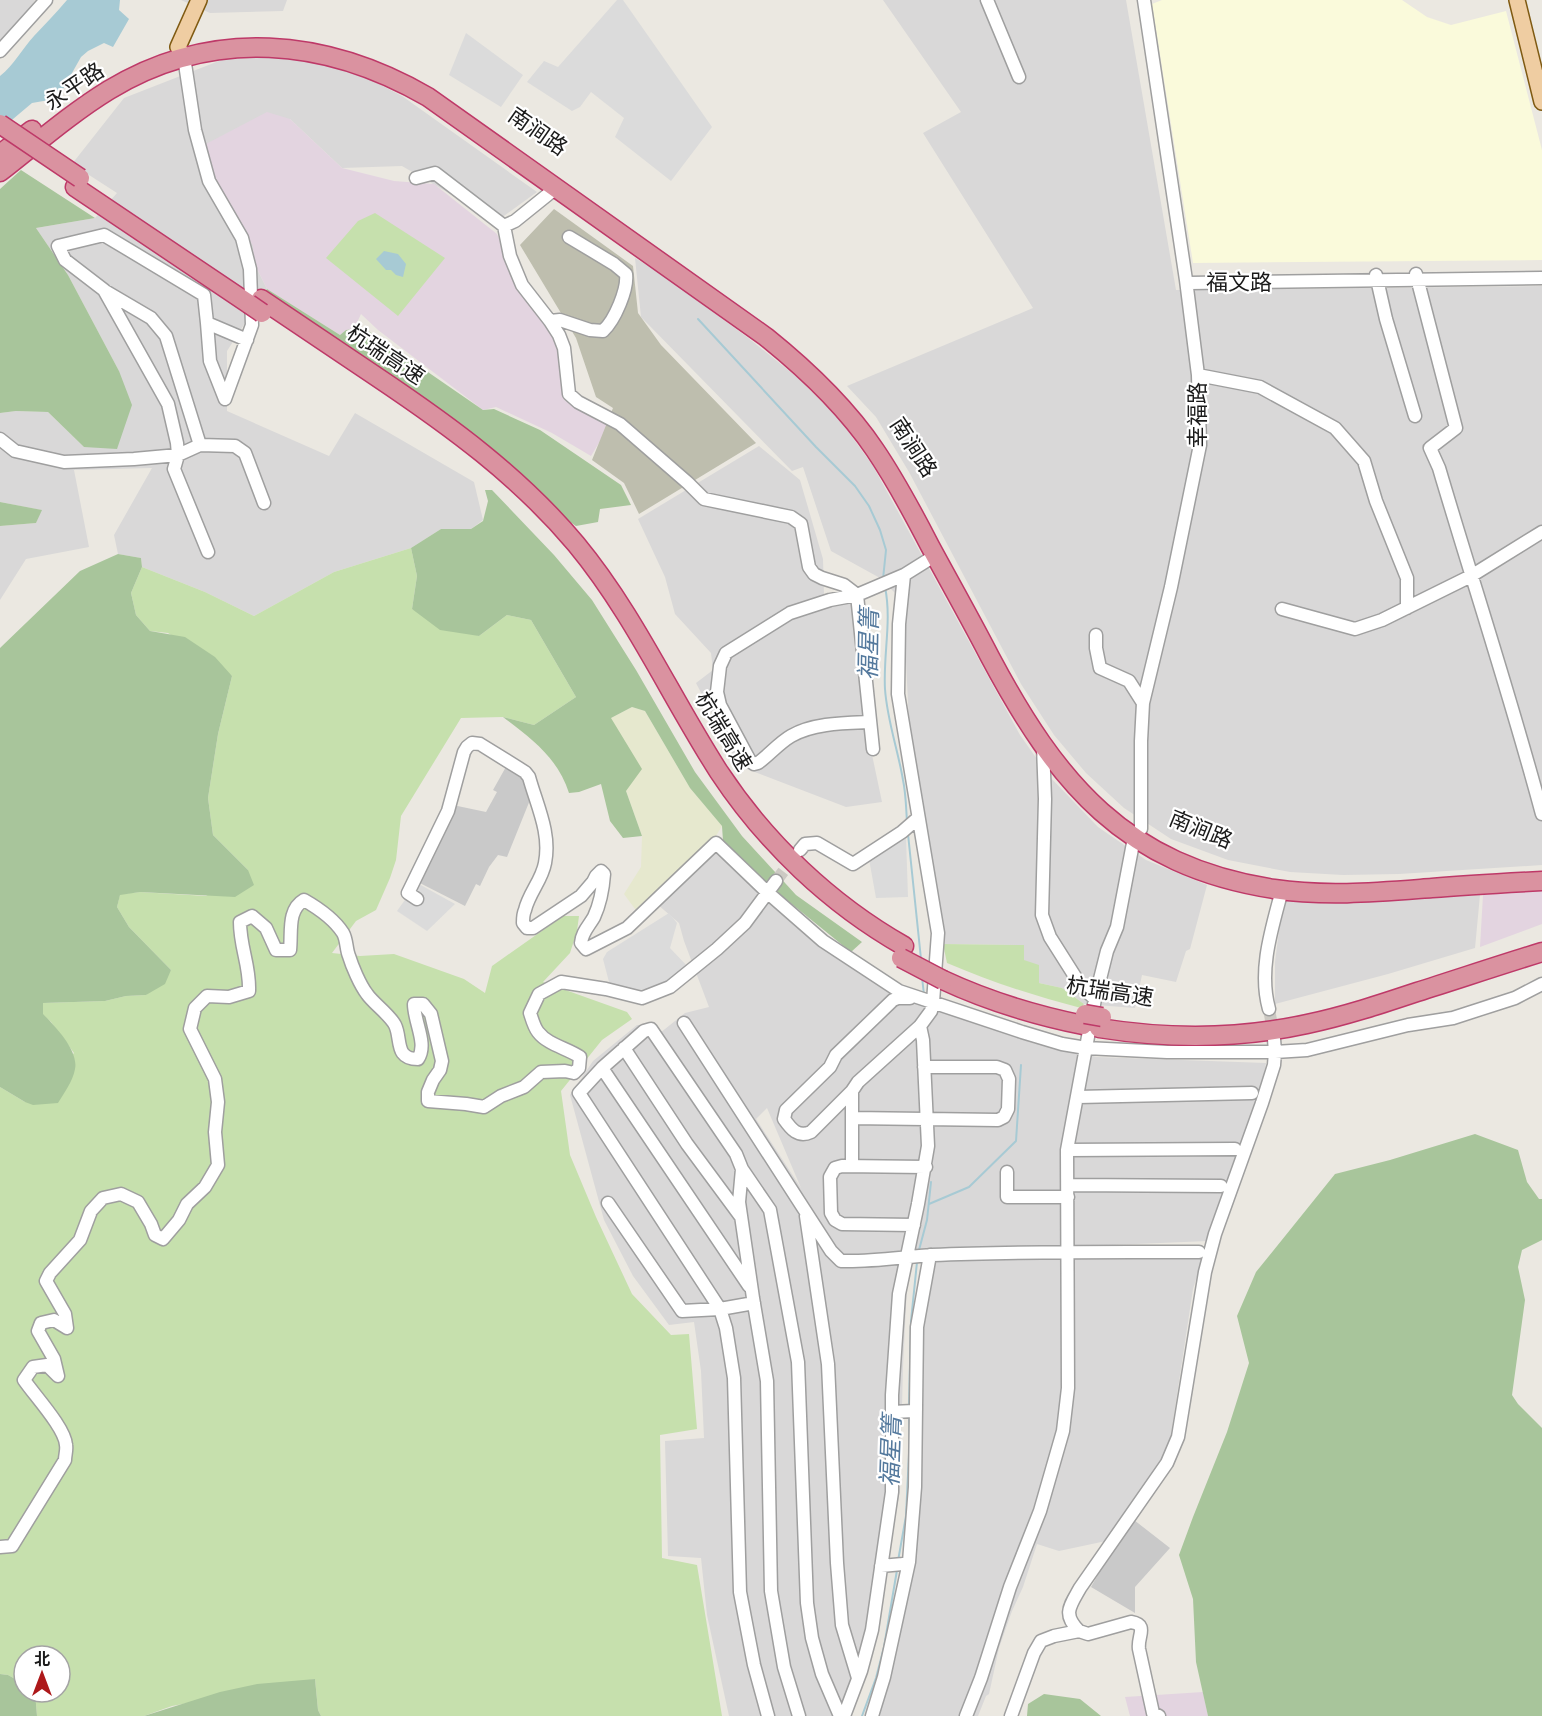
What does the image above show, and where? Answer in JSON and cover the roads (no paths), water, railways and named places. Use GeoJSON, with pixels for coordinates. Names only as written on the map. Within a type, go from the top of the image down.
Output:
{"type":"FeatureCollection","features":[{"type":"Feature","properties":{"kind":"highway","name":"南涧路"},"geometry":{"type":"LineString","coordinates":[[184,48],[216,39],[284,36],[318,41],[369,54],[402,69],[435,87],[797,347],[844,393],[873,427],[906,476],[1005,686],[1043,746],[1084,797],[1109,819],[1209,861],[1253,873],[1293,879],[1350,881],[1542,870]]}},
{"type":"Feature","properties":{"kind":"highway","name":"南涧路"},"geometry":{"type":"LineString","coordinates":[[184,48],[226,50],[267,47],[316,52],[357,63],[396,79],[428,97],[766,337],[825,390],[876,451],[941,553],[1046,730],[1072,765],[1125,817],[1138,833],[1170,858],[1196,869],[1236,881],[1282,890],[1317,893],[1357,893],[1542,881]]}},
{"type":"Feature","properties":{"kind":"highway","name":"永平路"},"geometry":{"type":"LineString","coordinates":[[0,154],[99,82],[134,63],[184,48]]}},
{"type":"Feature","properties":{"kind":"highway","name":"永平路"},"geometry":{"type":"LineString","coordinates":[[0,172],[66,119],[102,94],[184,48]]}},
{"type":"Feature","properties":{"kind":"highway","name":"杭瑞高速"},"geometry":{"type":"LineString","coordinates":[[0,124],[77,182],[255,302],[441,434],[485,468],[529,509],[568,552],[607,604],[722,797],[777,861],[817,898],[868,938],[902,952],[944,974],[1146,1034],[1177,1036],[1241,1034],[1284,1028],[1351,1013],[1542,952]]}},
{"type":"Feature","properties":{"kind":"highway"},"geometry":{"type":"LineString","coordinates":[[0,167],[27,134]]}},
{"type":"Feature","properties":{"kind":"highway","name":"杭瑞高速"},"geometry":{"type":"LineString","coordinates":[[0,137],[77,182]]}},
{"type":"Feature","properties":{"kind":"highway","name":"杭瑞高速"},"geometry":{"type":"LineString","coordinates":[[1093,1017],[1147,1023],[1208,1024],[1240,1023],[1293,1015],[1348,1002],[1542,940]]}},
{"type":"Feature","properties":{"kind":"main road"},"geometry":{"type":"LineString","coordinates":[[184,48],[199,0]]}},
{"type":"Feature","properties":{"kind":"main road"},"geometry":{"type":"LineString","coordinates":[[184,48],[208,0]]}},
{"type":"Feature","properties":{"kind":"main road"},"geometry":{"type":"LineString","coordinates":[[1517,0],[1542,102]]}},
{"type":"Feature","properties":{"kind":"street"},"geometry":{"type":"LineString","coordinates":[[0,51],[46,0]]}},
{"type":"Feature","properties":{"kind":"street"},"geometry":{"type":"LineString","coordinates":[[987,0],[1018,77]]}},
{"type":"Feature","properties":{"kind":"street","name":"幸福路"},"geometry":{"type":"LineString","coordinates":[[966,1716],[981,1678],[1010,1587],[1040,1511],[1063,1431],[1068,1388],[1067,1150],[1107,951],[1117,927],[1138,833],[1143,703],[1171,587],[1200,445],[1198,375],[1144,0]]}},
{"type":"Feature","properties":{"kind":"street"},"geometry":{"type":"LineString","coordinates":[[184,48],[195,130],[209,181],[242,237],[250,269],[252,325],[225,399],[210,361],[204,295],[104,235],[58,246],[65,261],[104,290],[151,318],[165,336],[200,445]]}},
{"type":"Feature","properties":{"kind":"street"},"geometry":{"type":"LineString","coordinates":[[416,178],[435,173],[504,226],[510,256],[522,285],[559,335],[564,348],[569,394],[578,402],[620,424],[704,499],[791,517],[801,524],[809,567],[814,574],[844,585],[857,595],[873,749]]}},
{"type":"Feature","properties":{"kind":"street"},"geometry":{"type":"LineString","coordinates":[[504,226],[515,221],[556,188]]}},
{"type":"Feature","properties":{"kind":"street"},"geometry":{"type":"LineString","coordinates":[[550,321],[560,320],[590,330],[603,331],[615,314],[627,283],[626,274],[615,264],[569,237]]}},
{"type":"Feature","properties":{"kind":"street","name":"福文路"},"geometry":{"type":"LineString","coordinates":[[1186,280],[1190,277],[1377,278],[1542,272]]}},
{"type":"Feature","properties":{"kind":"street"},"geometry":{"type":"LineString","coordinates":[[1417,277],[1456,428],[1430,448],[1439,468],[1522,738],[1542,814]]}},
{"type":"Feature","properties":{"kind":"street","name":"福文路"},"geometry":{"type":"LineString","coordinates":[[1417,277],[1542,278]]}},
{"type":"Feature","properties":{"kind":"street"},"geometry":{"type":"LineString","coordinates":[[1377,278],[1386,319],[1415,416]]}},
{"type":"Feature","properties":{"kind":"street"},"geometry":{"type":"LineString","coordinates":[[104,290],[168,404],[177,443],[178,455],[174,469],[208,552]]}},
{"type":"Feature","properties":{"kind":"street"},"geometry":{"type":"LineString","coordinates":[[207,323],[246,340]]}},
{"type":"Feature","properties":{"kind":"street"},"geometry":{"type":"LineString","coordinates":[[1198,375],[1260,387],[1335,428],[1364,461],[1376,501],[1407,578],[1407,608]]}},
{"type":"Feature","properties":{"kind":"street"},"geometry":{"type":"LineString","coordinates":[[0,440],[15,451],[64,462],[178,455],[200,445],[235,446],[245,453],[264,503]]}},
{"type":"Feature","properties":{"kind":"street"},"geometry":{"type":"LineString","coordinates":[[1282,609],[1355,629],[1382,620],[1471,576],[1542,532]]}},
{"type":"Feature","properties":{"kind":"street"},"geometry":{"type":"LineString","coordinates":[[870,722],[814,728],[791,736],[754,764],[750,761],[720,705],[717,692],[720,666],[726,653],[790,613],[830,600],[857,595],[904,575],[941,553]]}},
{"type":"Feature","properties":{"kind":"street"},"geometry":{"type":"LineString","coordinates":[[904,575],[899,624],[898,694],[915,821],[938,933],[926,1000],[931,1011],[920,1026],[858,1082],[811,1132],[805,1135],[797,1133],[789,1126],[784,1119],[786,1110],[830,1067],[836,1055],[893,1000],[898,998],[926,1000]]}},
{"type":"Feature","properties":{"kind":"street"},"geometry":{"type":"LineString","coordinates":[[1096,635],[1100,668],[1129,681],[1143,703]]}},
{"type":"Feature","properties":{"kind":"street"},"geometry":{"type":"LineString","coordinates":[[417,899],[408,893],[448,811],[464,752],[472,743],[480,744],[525,772],[529,777],[546,828],[545,864],[525,909],[523,923],[526,928],[533,928],[581,896],[601,871],[604,874],[594,917],[582,936],[581,943],[586,949],[627,928],[716,843],[823,941],[899,992],[1062,1044],[1086,1048],[1167,1052],[1274,1046],[1307,1050],[1408,1025],[1453,1018],[1515,998],[1542,984]]}},
{"type":"Feature","properties":{"kind":"street"},"geometry":{"type":"LineString","coordinates":[[1043,746],[1045,798],[1042,915],[1050,937],[1081,986],[1093,1017]]}},
{"type":"Feature","properties":{"kind":"street"},"geometry":{"type":"LineString","coordinates":[[800,850],[805,844],[817,843],[853,864],[915,821]]}},
{"type":"Feature","properties":{"kind":"street"},"geometry":{"type":"LineString","coordinates":[[0,1547],[12,1546],[64,1460],[66,1445],[62,1430],[24,1380],[33,1367],[47,1365],[58,1376],[54,1359],[38,1331],[41,1323],[54,1320],[67,1328],[65,1314],[46,1281],[50,1273],[80,1240],[91,1211],[103,1198],[121,1194],[138,1202],[155,1235],[163,1239],[179,1220],[187,1204],[205,1187],[218,1165],[215,1132],[218,1102],[215,1079],[190,1029],[195,1008],[207,996],[230,997],[249,991],[248,964],[240,940],[240,922],[252,916],[266,928],[276,950],[290,950],[292,915],[296,905],[304,900],[317,908],[344,934],[349,957],[366,993],[395,1025],[399,1047],[411,1059],[418,1059],[422,1053],[422,1042],[414,1005],[423,1005],[430,1014],[442,1061],[440,1070],[428,1092],[428,1101],[484,1107],[501,1096],[524,1087],[542,1072],[574,1073],[579,1068],[580,1058],[572,1051],[554,1044],[537,1031],[530,1013],[539,994],[561,982],[606,989],[642,998],[669,987],[717,949],[745,923],[776,881]]}},
{"type":"Feature","properties":{"kind":"street"},"geometry":{"type":"LineString","coordinates":[[1269,1009],[1265,994],[1265,975],[1282,890]]}},
{"type":"Feature","properties":{"kind":"street"},"geometry":{"type":"LineString","coordinates":[[684,1023],[831,1251],[841,1261],[1068,1252],[1199,1252]]}},
{"type":"Feature","properties":{"kind":"street"},"geometry":{"type":"LineString","coordinates":[[872,1716],[884,1677],[896,1564],[892,1492],[907,1411],[917,1327],[918,1257],[914,1225],[928,1146],[923,1040],[920,1026]]}},
{"type":"Feature","properties":{"kind":"street"},"geometry":{"type":"LineString","coordinates":[[768,1716],[753,1665],[740,1592],[734,1378],[726,1328],[720,1310],[579,1093],[624,1048],[644,1031],[651,1029],[736,1154],[742,1169],[770,1210],[798,1362],[807,1604],[812,1638],[822,1674],[842,1716]]}},
{"type":"Feature","properties":{"kind":"street"},"geometry":{"type":"LineString","coordinates":[[1159,1716],[1153,1713],[1139,1649],[1142,1626],[1131,1622],[1088,1634],[1079,1631],[1072,1624],[1068,1616],[1069,1608],[1080,1588],[1167,1463],[1178,1437],[1204,1272],[1215,1234],[1262,1104],[1274,1065],[1274,1046]]}},
{"type":"Feature","properties":{"kind":"street"},"geometry":{"type":"LineString","coordinates":[[624,1048],[687,1144],[742,1218]]}},
{"type":"Feature","properties":{"kind":"street"},"geometry":{"type":"LineString","coordinates":[[852,1119],[1005,1117],[1008,1109],[1009,1079],[1005,1070],[997,1067],[924,1067]]}},
{"type":"Feature","properties":{"kind":"street"},"geometry":{"type":"LineString","coordinates":[[602,1068],[753,1296]]}},
{"type":"Feature","properties":{"kind":"street"},"geometry":{"type":"LineString","coordinates":[[852,1091],[852,1166]]}},
{"type":"Feature","properties":{"kind":"street"},"geometry":{"type":"LineString","coordinates":[[1078,1097],[1252,1093]]}},
{"type":"Feature","properties":{"kind":"street"},"geometry":{"type":"LineString","coordinates":[[1067,1150],[1235,1149]]}},
{"type":"Feature","properties":{"kind":"street"},"geometry":{"type":"LineString","coordinates":[[914,1225],[842,1224],[835,1220],[831,1210],[831,1174],[838,1167],[926,1167]]}},
{"type":"Feature","properties":{"kind":"street"},"geometry":{"type":"LineString","coordinates":[[742,1169],[739,1202],[767,1381],[771,1591],[784,1667],[799,1716]]}},
{"type":"Feature","properties":{"kind":"street"},"geometry":{"type":"LineString","coordinates":[[1007,1172],[1007,1197],[1068,1191],[1221,1186]]}},
{"type":"Feature","properties":{"kind":"street"},"geometry":{"type":"LineString","coordinates":[[608,1203],[682,1311],[720,1310],[753,1296]]}},
{"type":"Feature","properties":{"kind":"street"},"geometry":{"type":"LineString","coordinates":[[805,1210],[828,1364],[842,1625],[858,1678]]}},
{"type":"Feature","properties":{"kind":"street"},"geometry":{"type":"LineString","coordinates":[[842,1716],[858,1678],[872,1630],[896,1564],[915,1487],[899,1294],[918,1257]]}},
{"type":"Feature","properties":{"kind":"street"},"geometry":{"type":"LineString","coordinates":[[1011,1716],[1034,1653],[1041,1641],[1079,1631]]}},
{"type":"Feature","properties":{"kind":"water"},"geometry":{"type":"Polygon","coordinates":[[[67,0],[120,0],[119,10],[129,19],[113,47],[104,43],[88,51],[81,57],[63,89],[49,100],[32,103],[0,130],[0,76],[67,0]]]}},
{"type":"Feature","properties":{"kind":"water"},"geometry":{"type":"Polygon","coordinates":[[[384,251],[398,254],[406,264],[403,277],[391,270],[386,270],[376,259],[384,251]]]}},
{"type":"Feature","properties":{"kind":"waterway","name":"福星箐"},"geometry":{"type":"LineString","coordinates":[[698,319],[855,486],[869,506],[880,530],[886,550],[883,579]]}},
{"type":"Feature","properties":{"kind":"waterway","name":"福星箐"},"geometry":{"type":"LineString","coordinates":[[885,587],[888,612],[885,689],[904,785],[907,822]]}},
{"type":"Feature","properties":{"kind":"waterway","name":"福星箐"},"geometry":{"type":"LineString","coordinates":[[908,834],[921,959]]}},
{"type":"Feature","properties":{"kind":"waterway","name":"福星箐"},"geometry":{"type":"LineString","coordinates":[[922,977],[924,995]]}},
{"type":"Feature","properties":{"kind":"waterway"},"geometry":{"type":"LineString","coordinates":[[929,1204],[969,1187],[1016,1141],[1021,1065]]}},
{"type":"Feature","properties":{"kind":"waterway","name":"福星箐"},"geometry":{"type":"LineString","coordinates":[[919,1250],[927,1220],[931,1182]]}},
{"type":"Feature","properties":{"kind":"waterway","name":"福星箐"},"geometry":{"type":"LineString","coordinates":[[909,1406],[911,1321],[917,1262]]}},
{"type":"Feature","properties":{"kind":"waterway","name":"福星箐"},"geometry":{"type":"LineString","coordinates":[[909,1415],[910,1445]]}},
{"type":"Feature","properties":{"kind":"waterway","name":"福星箐"},"geometry":{"type":"LineString","coordinates":[[898,1561],[906,1516],[909,1454]]}},
{"type":"Feature","properties":{"kind":"waterway","name":"福星箐"},"geometry":{"type":"LineString","coordinates":[[862,1716],[884,1647],[897,1570]]}},
{"type":"Feature","properties":{"kind":"tunnel"},"geometry":{"type":"LineString","coordinates":[[776,881],[795,856]]}},
{"type":"Feature","properties":{"kind":"tunnel"},"geometry":{"type":"LineString","coordinates":[[1269,1009],[1274,1037]]}}]}
